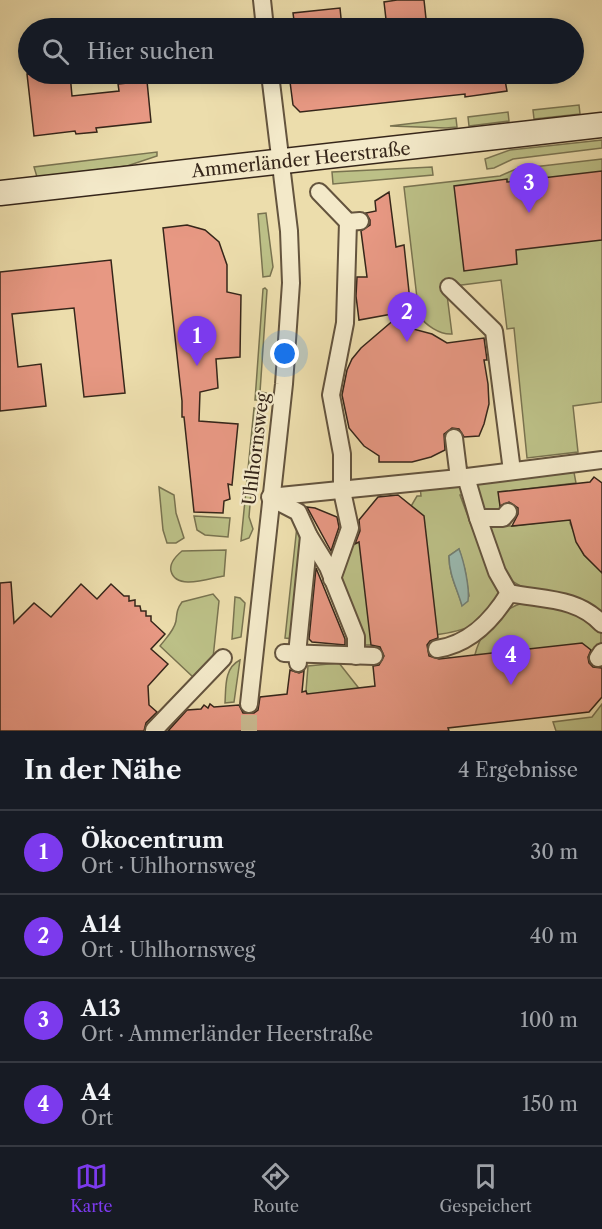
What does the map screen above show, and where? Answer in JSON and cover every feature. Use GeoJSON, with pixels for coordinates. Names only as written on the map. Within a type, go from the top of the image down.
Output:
{"type":"FeatureCollection","features":[{"type":"Feature","properties":{"kind":"street"},"geometry":{"type":"LineString","coordinates":[[262,0],[264,18]]}},
{"type":"Feature","properties":{"kind":"street","name":"Uhlhornsweg"},"geometry":{"type":"LineString","coordinates":[[249,704],[289,331],[291,284],[288,231],[271,84]]}},
{"type":"Feature","properties":{"kind":"street","name":"Ammerländer Heerstraße"},"geometry":{"type":"LineString","coordinates":[[0,193],[602,125]]}},
{"type":"Feature","properties":{"kind":"street"},"geometry":{"type":"LineString","coordinates":[[319,192],[354,222],[345,322],[331,395],[342,454],[342,491],[350,528],[332,579]]}},
{"type":"Feature","properties":{"kind":"street"},"geometry":{"type":"LineString","coordinates":[[449,287],[494,331],[512,471]]}},
{"type":"Feature","properties":{"kind":"street"},"geometry":{"type":"LineString","coordinates":[[454,438],[463,478],[497,572],[509,593]]}},
{"type":"Feature","properties":{"kind":"street"},"geometry":{"type":"LineString","coordinates":[[270,497],[463,478],[602,460]]}},
{"type":"Feature","properties":{"kind":"street"},"geometry":{"type":"LineString","coordinates":[[270,497],[298,512],[332,579],[356,637],[356,656]]}},
{"type":"Feature","properties":{"kind":"street"},"geometry":{"type":"LineString","coordinates":[[478,518],[502,518],[508,512]]}},
{"type":"Feature","properties":{"kind":"street"},"geometry":{"type":"LineString","coordinates":[[309,536],[293,657],[374,656]]}},
{"type":"Feature","properties":{"kind":"street"},"geometry":{"type":"LineString","coordinates":[[509,593],[551,598],[570,603],[594,615],[602,624]]}},
{"type":"Feature","properties":{"kind":"street"},"geometry":{"type":"LineString","coordinates":[[437,649],[453,646],[470,638],[503,603],[509,593]]}},
{"type":"Feature","properties":{"kind":"street"},"geometry":{"type":"LineString","coordinates":[[154,730],[223,658]]}},
{"type":"Feature","properties":{"kind":"green space"},"geometry":{"type":"Polygon","coordinates":[[[579,105],[580,114],[534,119],[533,110],[579,105]]]}},
{"type":"Feature","properties":{"kind":"green space"},"geometry":{"type":"Polygon","coordinates":[[[508,112],[509,121],[469,126],[468,117],[508,112]]]}},
{"type":"Feature","properties":{"kind":"green space"},"geometry":{"type":"Polygon","coordinates":[[[456,118],[457,127],[390,126],[456,118]]]}},
{"type":"Feature","properties":{"kind":"green space"},"geometry":{"type":"Polygon","coordinates":[[[602,140],[602,148],[513,159],[487,169],[485,159],[510,150],[602,140]]]}},
{"type":"Feature","properties":{"kind":"green space"},"geometry":{"type":"Polygon","coordinates":[[[157,152],[157,156],[127,166],[37,177],[34,167],[157,152]]]}},
{"type":"Feature","properties":{"kind":"green space"},"geometry":{"type":"Polygon","coordinates":[[[602,159],[602,402],[573,406],[578,452],[527,458],[514,328],[507,329],[501,280],[446,287],[452,334],[433,329],[425,322],[419,315],[404,187],[500,176],[516,169],[602,159]]]}},
{"type":"Feature","properties":{"kind":"green space"},"geometry":{"type":"Polygon","coordinates":[[[432,167],[433,175],[333,184],[332,172],[432,167]]]}},
{"type":"Feature","properties":{"kind":"green space"},"geometry":{"type":"Polygon","coordinates":[[[266,213],[273,267],[270,276],[263,277],[258,214],[266,213]]]}},
{"type":"Feature","properties":{"kind":"green space"},"geometry":{"type":"Polygon","coordinates":[[[263,289],[267,290],[260,392],[266,393],[266,397],[255,400],[263,289]]]}},
{"type":"Feature","properties":{"kind":"green space"},"geometry":{"type":"Polygon","coordinates":[[[254,408],[262,411],[264,415],[262,437],[255,443],[249,517],[253,529],[249,538],[241,541],[254,408]]]}},
{"type":"Feature","properties":{"kind":"green space"},"geometry":{"type":"Polygon","coordinates":[[[573,467],[576,483],[499,492],[500,508],[505,507],[505,512],[485,512],[475,482],[573,467]]]}},
{"type":"Feature","properties":{"kind":"green space"},"geometry":{"type":"Polygon","coordinates":[[[454,481],[466,494],[460,495],[476,538],[482,538],[500,596],[473,624],[458,631],[435,635],[410,508],[417,496],[421,496],[420,486],[454,481]],[[459,549],[449,556],[449,563],[462,605],[469,596],[459,549]]]}},
{"type":"Feature","properties":{"kind":"green space"},"geometry":{"type":"Polygon","coordinates":[[[159,487],[174,495],[176,513],[184,538],[176,543],[167,543],[163,530],[159,487]]]}},
{"type":"Feature","properties":{"kind":"green space"},"geometry":{"type":"Polygon","coordinates":[[[194,516],[230,518],[228,537],[205,535],[197,530],[194,516]]]}},
{"type":"Feature","properties":{"kind":"green space"},"geometry":{"type":"Polygon","coordinates":[[[572,519],[570,523],[584,555],[602,572],[602,619],[532,592],[507,578],[499,566],[488,526],[501,522],[505,526],[512,526],[572,519]]]}},
{"type":"Feature","properties":{"kind":"green space"},"geometry":{"type":"Polygon","coordinates":[[[359,524],[373,645],[362,645],[336,574],[359,524]]]}},
{"type":"Feature","properties":{"kind":"green space"},"geometry":{"type":"Polygon","coordinates":[[[297,526],[305,543],[294,639],[285,638],[297,526]]]}},
{"type":"Feature","properties":{"kind":"green space"},"geometry":{"type":"Polygon","coordinates":[[[226,550],[224,576],[186,582],[174,577],[171,571],[172,562],[182,551],[226,550]]]}},
{"type":"Feature","properties":{"kind":"green space"},"geometry":{"type":"Polygon","coordinates":[[[213,594],[219,601],[213,658],[193,677],[160,646],[174,628],[182,602],[213,594]]]}},
{"type":"Feature","properties":{"kind":"green space"},"geometry":{"type":"Polygon","coordinates":[[[235,597],[245,603],[241,637],[232,639],[235,597]]]}},
{"type":"Feature","properties":{"kind":"green space"},"geometry":{"type":"Polygon","coordinates":[[[525,602],[567,604],[601,631],[601,646],[592,655],[580,645],[474,658],[481,638],[498,616],[525,602]]]}},
{"type":"Feature","properties":{"kind":"green space"},"geometry":{"type":"Polygon","coordinates":[[[240,660],[234,702],[225,703],[228,673],[240,660]]]}},
{"type":"Feature","properties":{"kind":"green space"},"geometry":{"type":"Polygon","coordinates":[[[339,663],[361,691],[308,697],[306,691],[308,666],[339,663]]]}},
{"type":"Feature","properties":{"kind":"green space"},"geometry":{"type":"Polygon","coordinates":[[[602,704],[602,731],[556,731],[553,722],[592,717],[602,704]]]}},
{"type":"Feature","properties":{"kind":"water"},"geometry":{"type":"Polygon","coordinates":[[[459,549],[468,590],[468,601],[462,606],[449,563],[449,556],[459,549]]]}},
{"type":"Feature","properties":{"kind":"building"},"geometry":{"type":"Polygon","coordinates":[[[424,0],[426,18],[386,18],[384,2],[424,0]]]}},
{"type":"Feature","properties":{"kind":"building"},"geometry":{"type":"Polygon","coordinates":[[[340,8],[341,18],[294,18],[293,13],[340,8]]]}},
{"type":"Feature","properties":{"kind":"building"},"geometry":{"type":"Polygon","coordinates":[[[28,84],[71,84],[72,96],[119,91],[118,84],[147,84],[151,122],[96,128],[97,132],[76,134],[75,131],[34,136],[28,84]]]}},
{"type":"Feature","properties":{"kind":"building"},"geometry":{"type":"Polygon","coordinates":[[[290,84],[506,84],[507,91],[300,112],[293,105],[290,84]]]}},
{"type":"Feature","properties":{"kind":"building"},"geometry":{"type":"Polygon","coordinates":[[[602,171],[602,240],[516,250],[517,264],[464,271],[454,186],[602,171]]]}},
{"type":"Feature","properties":{"kind":"building"},"geometry":{"type":"Polygon","coordinates":[[[389,192],[396,247],[404,245],[413,329],[432,334],[447,343],[484,338],[487,360],[484,360],[489,404],[479,436],[464,437],[459,429],[452,428],[444,434],[445,450],[412,462],[379,462],[379,456],[364,446],[349,428],[342,395],[347,370],[352,359],[361,348],[403,312],[359,320],[356,296],[357,277],[367,277],[361,231],[370,225],[366,213],[376,211],[375,201],[389,192]]]}},
{"type":"Feature","properties":{"kind":"building"},"geometry":{"type":"Polygon","coordinates":[[[187,225],[205,230],[219,242],[227,265],[227,292],[241,295],[240,357],[216,359],[218,388],[200,392],[199,421],[238,424],[232,485],[228,484],[230,499],[224,501],[223,513],[194,512],[184,417],[182,417],[163,228],[187,225]]]}},
{"type":"Feature","properties":{"kind":"building"},"geometry":{"type":"Polygon","coordinates":[[[111,260],[125,393],[84,397],[74,308],[12,314],[18,367],[41,364],[46,406],[0,411],[0,272],[111,260]]]}},
{"type":"Feature","properties":{"kind":"building"},"geometry":{"type":"Polygon","coordinates":[[[594,477],[602,483],[602,573],[584,555],[576,542],[570,520],[512,526],[518,514],[518,508],[509,502],[500,506],[498,492],[590,482],[594,477]]]}},
{"type":"Feature","properties":{"kind":"building"},"geometry":{"type":"Polygon","coordinates":[[[398,495],[424,516],[438,638],[427,645],[429,656],[439,659],[582,643],[591,650],[588,657],[589,663],[593,667],[602,668],[602,697],[589,712],[448,728],[449,731],[168,731],[187,710],[201,709],[204,705],[208,708],[210,704],[214,707],[239,705],[243,713],[254,713],[258,710],[260,697],[287,694],[290,670],[299,673],[304,671],[302,692],[306,691],[307,694],[375,686],[373,666],[379,665],[384,656],[380,647],[371,645],[359,542],[355,544],[360,531],[359,520],[378,497],[398,495]]]}},
{"type":"Feature","properties":{"kind":"building"},"geometry":{"type":"Polygon","coordinates":[[[307,507],[337,517],[339,527],[331,551],[307,507]]]}},
{"type":"Feature","properties":{"kind":"building"},"geometry":{"type":"Polygon","coordinates":[[[316,568],[345,639],[345,645],[312,642],[309,639],[316,568]]]}},
{"type":"Feature","properties":{"kind":"building"},"geometry":{"type":"Polygon","coordinates":[[[11,582],[14,623],[34,603],[51,617],[81,584],[97,599],[111,584],[124,596],[129,596],[129,601],[135,600],[135,606],[140,606],[141,611],[146,611],[146,616],[151,616],[151,621],[165,634],[151,649],[168,664],[148,686],[149,705],[157,712],[146,723],[144,731],[0,731],[0,583],[11,582]]]}},
{"type":"Feature","properties":{"kind":"tunnel"},"geometry":{"type":"LineString","coordinates":[[249,704],[249,731]]}},
{"type":"Feature","properties":{"kind":"place","name":"A13"},"geometry":{"type":"Point","coordinates":[529,213]}},
{"type":"Feature","properties":{"kind":"place","name":"A14"},"geometry":{"type":"Point","coordinates":[407,342]}},
{"type":"Feature","properties":{"kind":"place","name":"Ökocentrum"},"geometry":{"type":"Point","coordinates":[197,366]}},
{"type":"Feature","properties":{"kind":"place","name":"A4"},"geometry":{"type":"Point","coordinates":[511,685]}}]}
